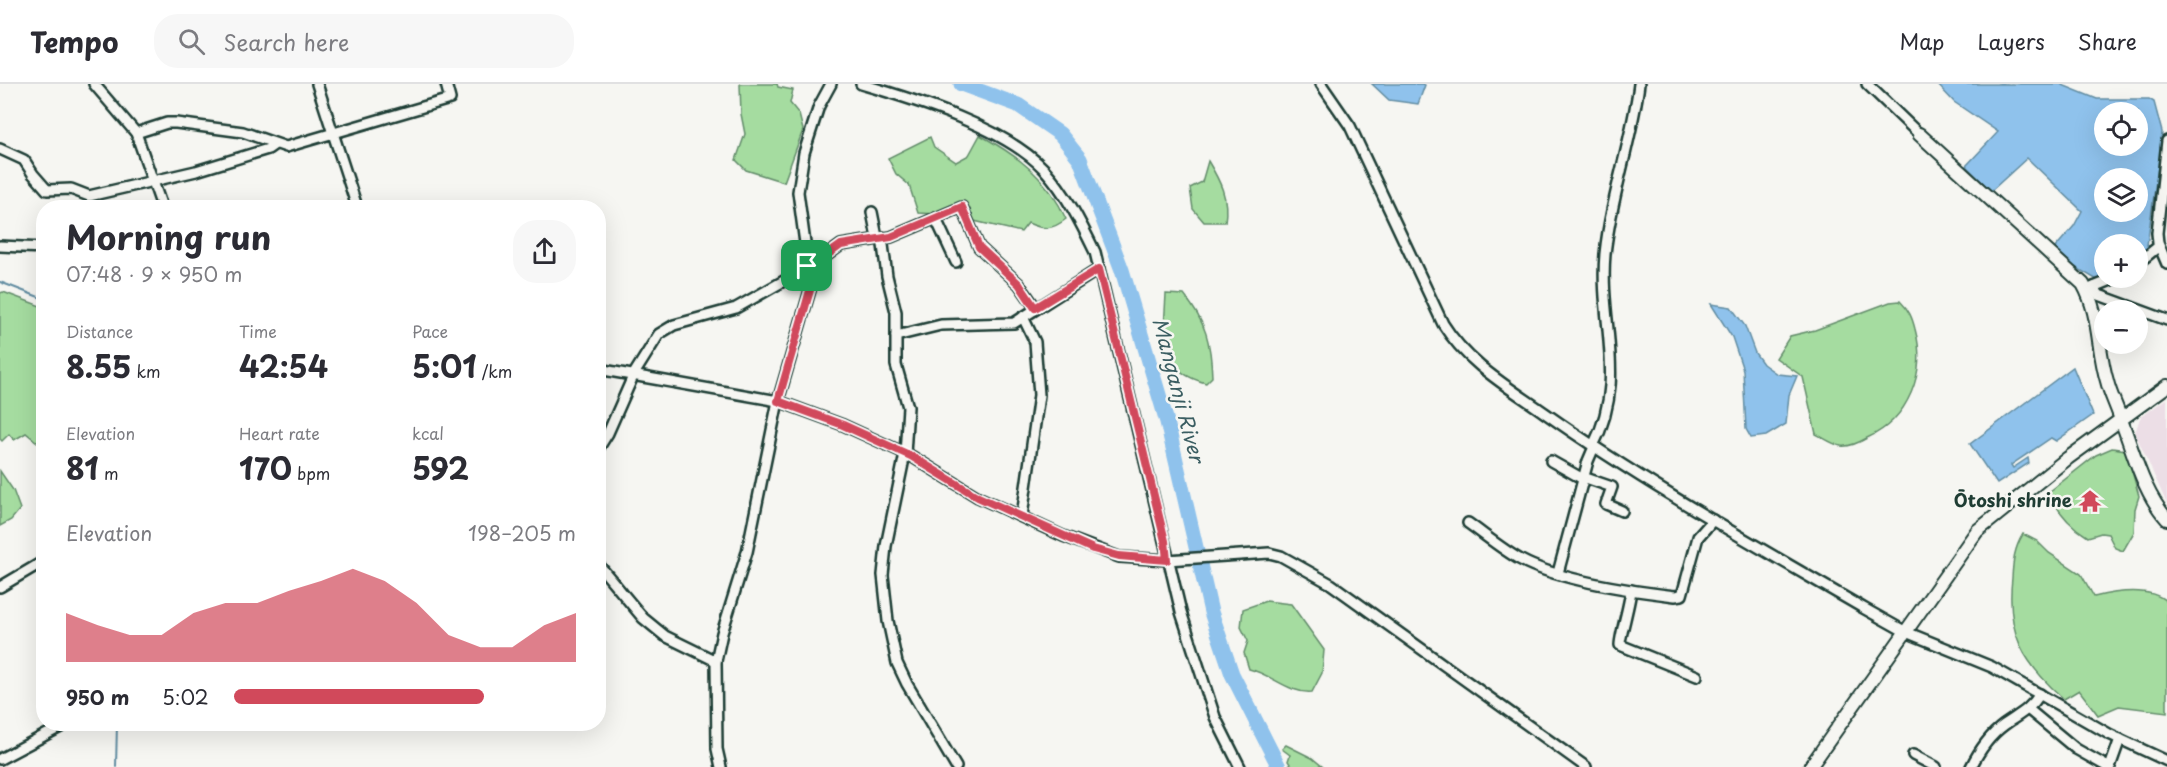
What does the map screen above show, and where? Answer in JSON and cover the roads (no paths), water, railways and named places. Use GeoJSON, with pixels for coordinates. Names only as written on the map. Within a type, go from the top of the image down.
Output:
{"type":"FeatureCollection","features":[{"type":"Feature","properties":{"kind":"street"},"geometry":{"type":"LineString","coordinates":[[94,84],[136,133],[159,200]]}},
{"type":"Feature","properties":{"kind":"street"},"geometry":{"type":"LineString","coordinates":[[317,84],[355,200]]}},
{"type":"Feature","properties":{"kind":"street"},"geometry":{"type":"LineString","coordinates":[[136,133],[173,123],[243,132],[286,147],[450,99],[446,84]]}},
{"type":"Feature","properties":{"kind":"street"},"geometry":{"type":"LineString","coordinates":[[721,767],[717,749],[716,661],[722,633],[747,552],[778,401],[811,287],[798,192],[804,153],[819,106],[831,84]]}},
{"type":"Feature","properties":{"kind":"street"},"geometry":{"type":"LineString","coordinates":[[861,84],[935,107],[982,129],[1025,154],[1043,168],[1073,209],[1095,252],[1169,559],[1215,717],[1240,767]]}},
{"type":"Feature","properties":{"kind":"street"},"geometry":{"type":"LineString","coordinates":[[1321,84],[1350,126],[1410,256],[1452,338],[1462,352],[1483,370],[1593,447],[1906,632],[1992,667],[2120,739],[2167,761]]}},
{"type":"Feature","properties":{"kind":"street"},"geometry":{"type":"LineString","coordinates":[[1558,573],[1583,478],[1606,416],[1611,378],[1605,254],[1639,84]]}},
{"type":"Feature","properties":{"kind":"street"},"geometry":{"type":"LineString","coordinates":[[1867,84],[2083,284],[2099,296],[2167,320]]}},
{"type":"Feature","properties":{"kind":"street"},"geometry":{"type":"LineString","coordinates":[[2167,141],[2157,233],[2159,246],[2167,264]]}},
{"type":"Feature","properties":{"kind":"street"},"geometry":{"type":"LineString","coordinates":[[0,149],[24,160],[47,190],[71,189],[89,196],[242,158],[273,147],[275,144]]}},
{"type":"Feature","properties":{"kind":"street"},"geometry":{"type":"LineString","coordinates":[[606,436],[634,374],[659,334],[674,325],[736,308],[819,261],[841,245],[879,237],[891,237],[962,207],[979,247],[1019,284],[1035,308]]}},
{"type":"Feature","properties":{"kind":"street"},"geometry":{"type":"LineString","coordinates":[[872,212],[896,312],[896,365],[908,407],[905,454],[886,546],[883,575],[888,621],[897,663],[956,767]]}},
{"type":"Feature","properties":{"kind":"street"},"geometry":{"type":"LineString","coordinates":[[936,219],[956,262]]}},
{"type":"Feature","properties":{"kind":"street"},"geometry":{"type":"LineString","coordinates":[[0,246],[36,248]]}},
{"type":"Feature","properties":{"kind":"street"},"geometry":{"type":"LineString","coordinates":[[2148,255],[2159,246]]}},
{"type":"Feature","properties":{"kind":"street"},"geometry":{"type":"LineString","coordinates":[[896,336],[941,325],[1014,322],[1099,269]]}},
{"type":"Feature","properties":{"kind":"street"},"geometry":{"type":"LineString","coordinates":[[2090,289],[2094,287]]}},
{"type":"Feature","properties":{"kind":"street"},"geometry":{"type":"LineString","coordinates":[[2090,289],[2106,381],[2141,474],[2158,509],[2167,519]]}},
{"type":"Feature","properties":{"kind":"street"},"geometry":{"type":"LineString","coordinates":[[1022,516],[1039,395],[1035,342],[1023,317]]}},
{"type":"Feature","properties":{"kind":"street"},"geometry":{"type":"LineString","coordinates":[[606,370],[778,401],[843,425],[905,454],[950,482],[1110,554],[1140,560],[1269,553],[1308,570],[1586,767]]}},
{"type":"Feature","properties":{"kind":"street"},"geometry":{"type":"LineString","coordinates":[[1810,767],[1977,531],[2167,386]]}},
{"type":"Feature","properties":{"kind":"street"},"geometry":{"type":"LineString","coordinates":[[1551,461],[1583,478],[1612,487],[1606,504],[1622,511]]}},
{"type":"Feature","properties":{"kind":"street"},"geometry":{"type":"LineString","coordinates":[[1468,523],[1521,560],[1558,573],[1630,590],[1682,595],[1698,537],[1713,520]]}},
{"type":"Feature","properties":{"kind":"street"},"geometry":{"type":"LineString","coordinates":[[0,587],[36,566]]}},
{"type":"Feature","properties":{"kind":"street"},"geometry":{"type":"LineString","coordinates":[[606,574],[643,618],[665,636],[716,661]]}},
{"type":"Feature","properties":{"kind":"street"},"geometry":{"type":"LineString","coordinates":[[1630,590],[1630,605],[1620,645],[1697,676]]}},
{"type":"Feature","properties":{"kind":"street"},"geometry":{"type":"LineString","coordinates":[[1971,767],[1988,740],[2003,726],[2028,710],[2040,694]]}},
{"type":"Feature","properties":{"kind":"street"},"geometry":{"type":"LineString","coordinates":[[2028,710],[2076,749],[2107,767],[2120,739]]}},
{"type":"Feature","properties":{"kind":"street"},"geometry":{"type":"LineString","coordinates":[[0,759],[53,731]]}},
{"type":"Feature","properties":{"kind":"street"},"geometry":{"type":"LineString","coordinates":[[1912,756],[1936,767]]}},
{"type":"Feature","properties":{"kind":"water"},"geometry":{"type":"Polygon","coordinates":[[[1372,84],[1425,85],[1418,104],[1389,100],[1372,84]]]}},
{"type":"Feature","properties":{"kind":"water"},"geometry":{"type":"Polygon","coordinates":[[[1937,84],[2060,84],[2097,99],[2149,99],[2154,102],[2162,132],[2160,154],[2167,159],[2159,159],[2148,238],[2148,234],[2094,234],[2094,278],[2075,267],[2054,249],[2074,226],[2082,211],[2027,158],[1991,191],[1966,166],[1998,132],[1954,102],[1937,84]]]}},
{"type":"Feature","properties":{"kind":"water"},"geometry":{"type":"Polygon","coordinates":[[[1711,304],[1731,307],[1745,326],[1755,353],[1763,364],[1777,374],[1797,376],[1789,395],[1786,424],[1766,436],[1751,438],[1746,429],[1743,370],[1732,337],[1711,304]]]}},
{"type":"Feature","properties":{"kind":"water"},"geometry":{"type":"Polygon","coordinates":[[[2073,367],[2093,415],[2056,441],[2051,438],[2011,465],[2013,468],[2028,458],[2029,463],[1997,484],[1970,444],[2073,367]]]}},
{"type":"Feature","properties":{"kind":"waterway","name":"Manganji River"},"geometry":{"type":"LineString","coordinates":[[961,84],[1018,105],[1060,134],[1080,159],[1122,270],[1167,422],[1211,612],[1232,674],[1279,767]]}},
{"type":"Feature","properties":{"kind":"waterway"},"geometry":{"type":"LineString","coordinates":[[0,282],[36,296]]}},
{"type":"Feature","properties":{"kind":"waterway"},"geometry":{"type":"LineString","coordinates":[[116,767],[117,731]]}},
{"type":"Feature","properties":{"kind":"place","name":"Ōtoshi shrine"},"geometry":{"type":"Point","coordinates":[2090,501]}}]}
